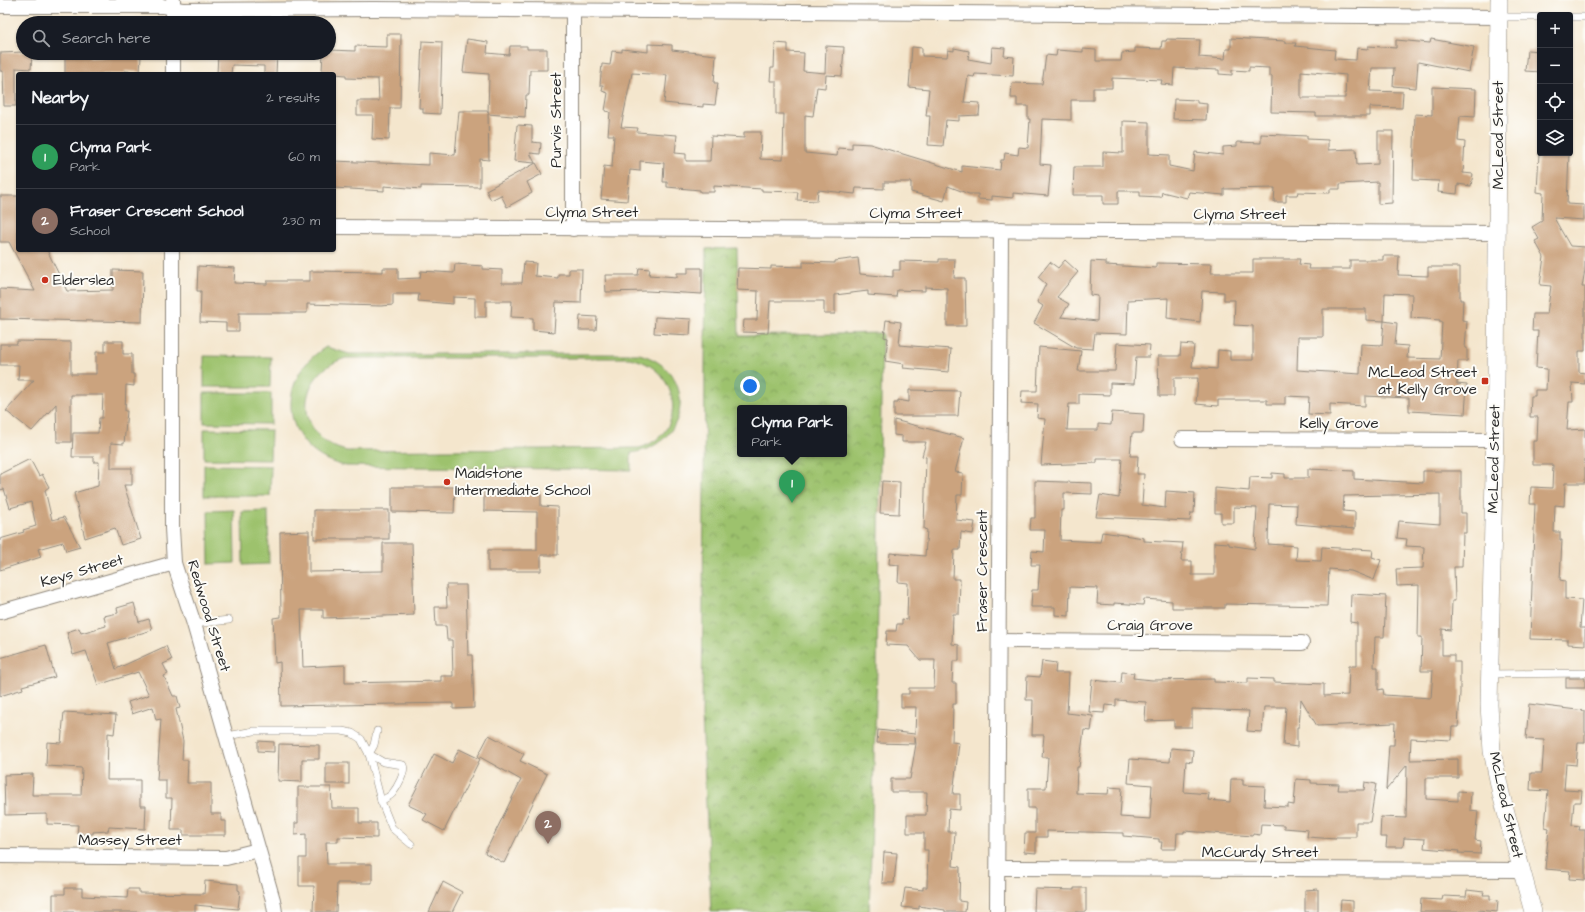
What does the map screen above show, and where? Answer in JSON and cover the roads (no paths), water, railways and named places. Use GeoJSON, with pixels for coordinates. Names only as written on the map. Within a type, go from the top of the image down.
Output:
{"type":"FeatureCollection","features":[{"type":"Feature","properties":{"kind":"street","name":"McLeod Street"},"geometry":{"type":"LineString","coordinates":[[1499,0],[1498,233],[1489,705],[1492,751],[1501,794],[1533,912]]}},
{"type":"Feature","properties":{"kind":"street"},"geometry":{"type":"LineString","coordinates":[[0,6],[163,6],[173,4],[183,10],[274,8],[1498,17]]}},
{"type":"Feature","properties":{"kind":"street"},"geometry":{"type":"LineString","coordinates":[[173,4],[173,16]]}},
{"type":"Feature","properties":{"kind":"street","name":"Purvis Street"},"geometry":{"type":"LineString","coordinates":[[573,229],[574,11]]}},
{"type":"Feature","properties":{"kind":"street"},"geometry":{"type":"LineString","coordinates":[[173,60],[173,72]]}},
{"type":"Feature","properties":{"kind":"street","name":"Clyma Street"},"geometry":{"type":"LineString","coordinates":[[336,227],[1498,233]]}},
{"type":"Feature","properties":{"kind":"street","name":"Fraser Crescent"},"geometry":{"type":"LineString","coordinates":[[997,912],[1002,230]]}},
{"type":"Feature","properties":{"kind":"street","name":"Redwood Street"},"geometry":{"type":"LineString","coordinates":[[172,252],[172,528],[174,563],[194,624],[227,736],[273,900],[275,912]]}},
{"type":"Feature","properties":{"kind":"street","name":"Kelly Grove"},"geometry":{"type":"LineString","coordinates":[[1182,439],[1495,440]]}},
{"type":"Feature","properties":{"kind":"street","name":"Keys Street"},"geometry":{"type":"LineString","coordinates":[[0,612],[174,563]]}},
{"type":"Feature","properties":{"kind":"street","name":"Craig Grove"},"geometry":{"type":"LineString","coordinates":[[999,641],[1302,643]]}},
{"type":"Feature","properties":{"kind":"street","name":"Massey Street"},"geometry":{"type":"LineString","coordinates":[[0,856],[226,858],[258,850]]}},
{"type":"Feature","properties":{"kind":"street","name":"McCurdy Street"},"geometry":{"type":"LineString","coordinates":[[998,868],[1522,870]]}},
{"type":"Feature","properties":{"kind":"lane"},"geometry":{"type":"LineString","coordinates":[[1498,17],[1537,17]]}},
{"type":"Feature","properties":{"kind":"lane"},"geometry":{"type":"LineString","coordinates":[[1573,17],[1585,17]]}},
{"type":"Feature","properties":{"kind":"lane"},"geometry":{"type":"LineString","coordinates":[[194,624],[229,620]]}},
{"type":"Feature","properties":{"kind":"lane"},"geometry":{"type":"LineString","coordinates":[[1490,674],[1585,673]]}},
{"type":"Feature","properties":{"kind":"lane"},"geometry":{"type":"LineString","coordinates":[[227,736],[254,731],[342,731],[361,739],[369,754],[381,801],[392,828],[411,844]]}},
{"type":"Feature","properties":{"kind":"lane"},"geometry":{"type":"LineString","coordinates":[[369,754],[374,745],[376,731]]}},
{"type":"Feature","properties":{"kind":"lane"},"geometry":{"type":"LineString","coordinates":[[369,754],[384,762],[403,765],[404,768],[392,794],[381,801]]}},
{"type":"Feature","properties":{"kind":"place","name":"Elderslea"},"geometry":{"type":"Point","coordinates":[45,280]}},
{"type":"Feature","properties":{"kind":"place","name":"McLeod Street at Kelly Grove"},"geometry":{"type":"Point","coordinates":[1485,381]}},
{"type":"Feature","properties":{"kind":"place","name":"Maidstone Intermediate School"},"geometry":{"type":"Point","coordinates":[447,482]}},
{"type":"Feature","properties":{"kind":"place","name":"Clyma Park"},"geometry":{"type":"Point","coordinates":[792,503]}},
{"type":"Feature","properties":{"kind":"place","name":"Fraser Crescent School"},"geometry":{"type":"Point","coordinates":[548,844]}}]}
